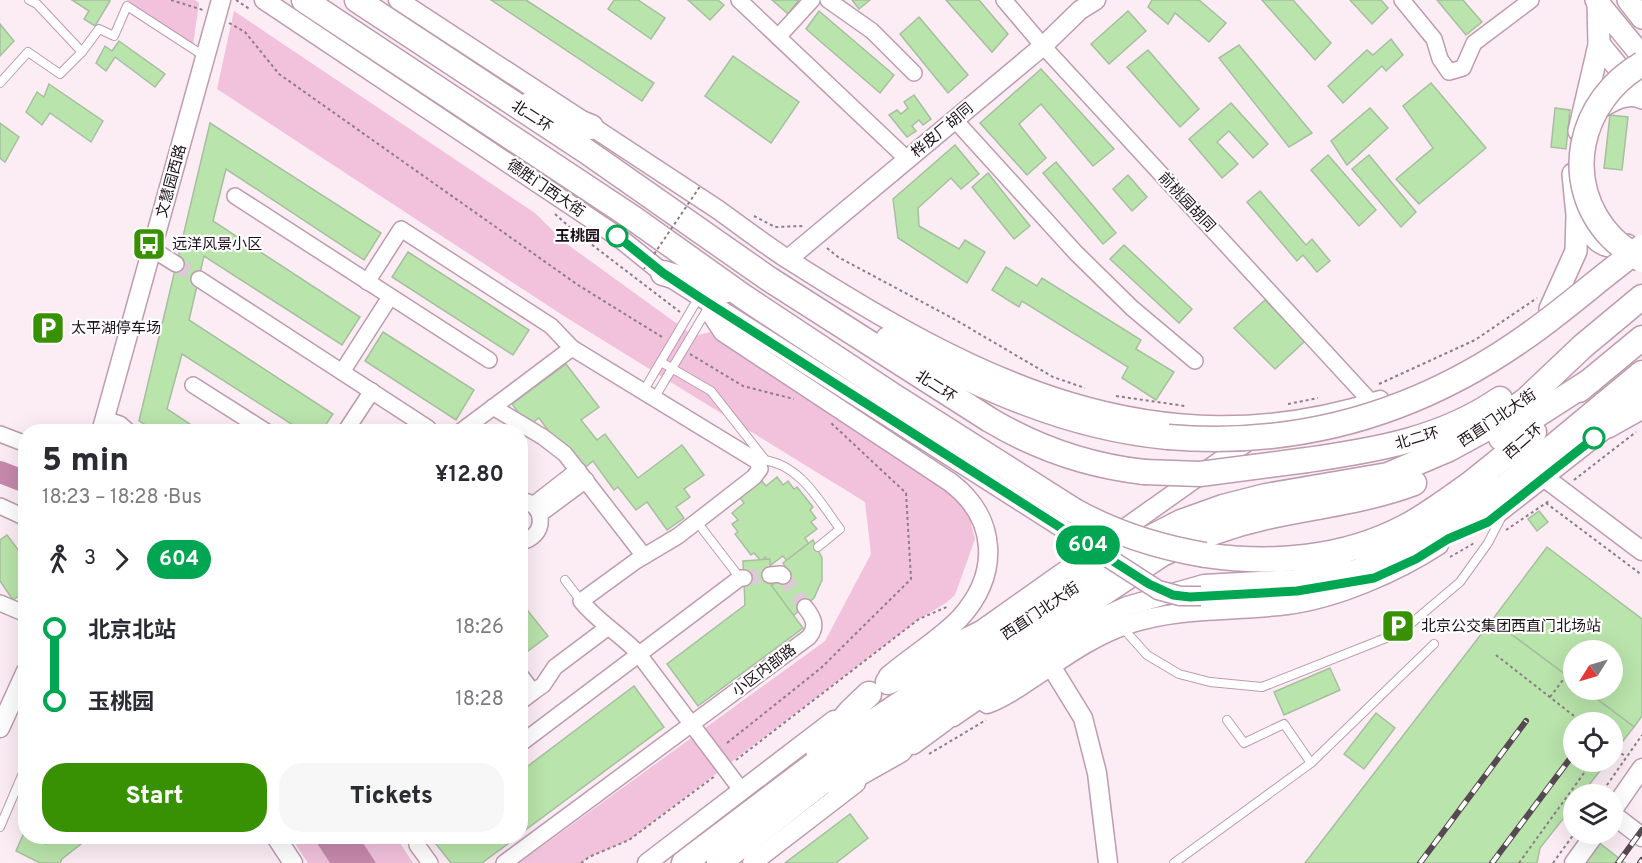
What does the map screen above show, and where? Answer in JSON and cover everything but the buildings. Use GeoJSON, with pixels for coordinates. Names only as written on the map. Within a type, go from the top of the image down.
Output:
{"type":"FeatureCollection","features":[{"type":"Feature","properties":{"kind":"highway","name":"北二环"},"geometry":{"type":"LineString","coordinates":[[304,0],[633,218],[744,297],[892,395],[1067,519],[1168,548],[1205,555],[1255,560],[1308,557],[1364,545],[1395,532]]}},
{"type":"Feature","properties":{"kind":"highway","name":"北二环"},"geometry":{"type":"LineString","coordinates":[[357,0],[392,10],[481,83],[586,151],[770,279],[1010,432],[1042,447],[1076,458],[1144,472],[1200,474],[1385,447],[1445,430],[1485,410],[1541,370],[1582,346]]}},
{"type":"Feature","properties":{"kind":"highway"},"geometry":{"type":"LineString","coordinates":[[368,0],[392,10]]}},
{"type":"Feature","properties":{"kind":"highway"},"geometry":{"type":"LineString","coordinates":[[1641,247],[1614,240],[1599,220],[1587,194],[1582,159],[1586,131],[1595,108],[1612,86],[1642,64]]}},
{"type":"Feature","properties":{"kind":"highway"},"geometry":{"type":"LineString","coordinates":[[481,83],[591,127]]}},
{"type":"Feature","properties":{"kind":"highway"},"geometry":{"type":"LineString","coordinates":[[770,279],[813,291],[888,339],[1022,402],[1102,428],[1168,438],[1233,440],[1287,435],[1346,424],[1410,402],[1454,382],[1509,349],[1544,324],[1641,247]]}},
{"type":"Feature","properties":{"kind":"highway"},"geometry":{"type":"LineString","coordinates":[[654,271],[744,297]]}},
{"type":"Feature","properties":{"kind":"highway"},"geometry":{"type":"LineString","coordinates":[[1582,346],[1642,297]]}},
{"type":"Feature","properties":{"kind":"highway","name":"西二环"},"geometry":{"type":"LineString","coordinates":[[1395,532],[1437,507],[1493,466],[1642,338]]}},
{"type":"Feature","properties":{"kind":"highway","name":"西直门北大街"},"geometry":{"type":"LineString","coordinates":[[719,863],[776,820],[823,780],[999,651],[1130,550],[1181,522],[1220,508],[1248,500],[1388,475],[1449,449],[1484,430],[1526,400],[1582,346]]}},
{"type":"Feature","properties":{"kind":"highway"},"geometry":{"type":"LineString","coordinates":[[1444,528],[1601,425],[1642,373]]}},
{"type":"Feature","properties":{"kind":"highway","name":"西直门北大街"},"geometry":{"type":"LineString","coordinates":[[684,863],[852,736],[1180,545],[1245,522],[1365,499],[1430,477],[1491,444],[1590,381]]}},
{"type":"Feature","properties":{"kind":"highway"},"geometry":{"type":"LineString","coordinates":[[1395,532],[1507,485]]}},
{"type":"Feature","properties":{"kind":"highway"},"geometry":{"type":"LineString","coordinates":[[780,789],[802,769],[851,711],[879,688],[910,672],[999,651]]}},
{"type":"Feature","properties":{"kind":"highway"},"geometry":{"type":"LineString","coordinates":[[776,820],[911,750],[955,709],[999,651]]}},
{"type":"Feature","properties":{"kind":"main road"},"geometry":{"type":"LineString","coordinates":[[1628,0],[1642,18]]}},
{"type":"Feature","properties":{"kind":"main road"},"geometry":{"type":"LineString","coordinates":[[1544,303],[1566,275],[1576,251],[1578,223],[1574,156],[1599,44],[1597,1]]}},
{"type":"Feature","properties":{"kind":"main road"},"geometry":{"type":"LineString","coordinates":[[1597,1],[1642,56]]}},
{"type":"Feature","properties":{"kind":"main road"},"geometry":{"type":"LineString","coordinates":[[1599,44],[1642,97]]}},
{"type":"Feature","properties":{"kind":"main road"},"geometry":{"type":"LineString","coordinates":[[1641,247],[1610,247],[1593,236],[1581,201],[1578,155],[1584,128],[1590,116],[1623,96],[1642,97]]}},
{"type":"Feature","properties":{"kind":"main road"},"geometry":{"type":"LineString","coordinates":[[1601,425],[1642,408]]}},
{"type":"Feature","properties":{"kind":"street"},"geometry":{"type":"LineString","coordinates":[[739,0],[907,159]]}},
{"type":"Feature","properties":{"kind":"street"},"geometry":{"type":"LineString","coordinates":[[778,37],[812,0]]}},
{"type":"Feature","properties":{"kind":"street"},"geometry":{"type":"LineString","coordinates":[[828,0],[872,31],[914,73]]}},
{"type":"Feature","properties":{"kind":"street","name":"前桃园胡同"},"geometry":{"type":"LineString","coordinates":[[1004,0],[1043,46],[1372,402]]}},
{"type":"Feature","properties":{"kind":"street","name":"桦皮厂胡同"},"geometry":{"type":"LineString","coordinates":[[788,259],[1043,46],[1080,10],[1096,0]]}},
{"type":"Feature","properties":{"kind":"street"},"geometry":{"type":"LineString","coordinates":[[1402,0],[1434,39],[1440,59],[1449,72],[1463,68],[1474,43],[1531,0]]}},
{"type":"Feature","properties":{"kind":"street","name":"德胜门西大街"},"geometry":{"type":"LineString","coordinates":[[260,6],[617,236],[654,271],[1067,519],[1158,590],[1176,596],[1297,591],[1374,578]]}},
{"type":"Feature","properties":{"kind":"street","name":"文慧园西路"},"geometry":{"type":"LineString","coordinates":[[104,424],[218,8]]}},
{"type":"Feature","properties":{"kind":"street"},"geometry":{"type":"LineString","coordinates":[[392,10],[591,127],[788,259],[926,341],[993,374],[1057,399],[1117,415],[1161,422],[1232,424],[1278,414],[1324,415],[1372,402],[1417,387],[1471,361],[1508,339],[1544,303],[1605,262],[1641,247]]}},
{"type":"Feature","properties":{"kind":"street"},"geometry":{"type":"LineString","coordinates":[[954,119],[1076,254],[1132,308],[1195,361]]}},
{"type":"Feature","properties":{"kind":"street"},"geometry":{"type":"LineString","coordinates":[[235,196],[489,360]]}},
{"type":"Feature","properties":{"kind":"street"},"geometry":{"type":"LineString","coordinates":[[367,282],[401,229],[551,326],[572,348],[764,460],[759,472],[753,478],[697,522],[581,601],[593,615],[630,644],[742,790]]}},
{"type":"Feature","properties":{"kind":"street"},"geometry":{"type":"LineString","coordinates":[[152,249],[176,264]]}},
{"type":"Feature","properties":{"kind":"street"},"geometry":{"type":"LineString","coordinates":[[198,279],[422,424]]}},
{"type":"Feature","properties":{"kind":"street"},"geometry":{"type":"LineString","coordinates":[[342,372],[390,297]]}},
{"type":"Feature","properties":{"kind":"street"},"geometry":{"type":"LineString","coordinates":[[705,300],[723,332],[932,470],[967,496],[983,521],[989,541],[986,567],[977,594],[958,620],[895,670],[879,688]]}},
{"type":"Feature","properties":{"kind":"street"},"geometry":{"type":"LineString","coordinates":[[471,424],[572,348]]}},
{"type":"Feature","properties":{"kind":"street"},"geometry":{"type":"LineString","coordinates":[[193,385],[254,424]]}},
{"type":"Feature","properties":{"kind":"street"},"geometry":{"type":"LineString","coordinates":[[350,424],[372,391]]}},
{"type":"Feature","properties":{"kind":"street"},"geometry":{"type":"LineString","coordinates":[[956,714],[1001,698],[1091,639],[1122,626],[1175,613],[1295,604],[1333,594],[1416,559],[1448,539],[1486,523],[1506,509],[1545,478],[1601,425],[1626,413],[1642,394]]}},
{"type":"Feature","properties":{"kind":"street"},"geometry":{"type":"LineString","coordinates":[[493,407],[521,424]]}},
{"type":"Feature","properties":{"kind":"street"},"geometry":{"type":"LineString","coordinates":[[647,863],[879,688],[916,663],[981,630],[1278,414]]}},
{"type":"Feature","properties":{"kind":"street"},"geometry":{"type":"LineString","coordinates":[[528,428],[555,445],[582,475],[644,556]]}},
{"type":"Feature","properties":{"kind":"street"},"geometry":{"type":"LineString","coordinates":[[0,434],[18,441]]}},
{"type":"Feature","properties":{"kind":"street"},"geometry":{"type":"LineString","coordinates":[[528,540],[537,533],[541,524],[531,506],[582,475]]}},
{"type":"Feature","properties":{"kind":"street"},"geometry":{"type":"LineString","coordinates":[[1545,478],[1642,550]]}},
{"type":"Feature","properties":{"kind":"street"},"geometry":{"type":"LineString","coordinates":[[0,506],[18,514]]}},
{"type":"Feature","properties":{"kind":"street"},"geometry":{"type":"LineString","coordinates":[[752,863],[911,750],[956,714],[1074,634],[1122,608],[1204,584],[1296,579],[1350,570],[1386,559],[1456,523],[1492,516],[1506,509]]}},
{"type":"Feature","properties":{"kind":"street"},"geometry":{"type":"LineString","coordinates":[[528,738],[742,578]]}},
{"type":"Feature","properties":{"kind":"street"},"geometry":{"type":"LineString","coordinates":[[0,603],[18,611]]}},
{"type":"Feature","properties":{"kind":"street","name":"小区内部路"},"geometry":{"type":"LineString","coordinates":[[504,863],[810,635],[814,622],[805,607]]}},
{"type":"Feature","properties":{"kind":"street"},"geometry":{"type":"LineString","coordinates":[[528,696],[543,685],[554,668],[607,627]]}},
{"type":"Feature","properties":{"kind":"street"},"geometry":{"type":"LineString","coordinates":[[1051,666],[1083,718],[1097,772],[1108,863]]}},
{"type":"Feature","properties":{"kind":"street"},"geometry":{"type":"LineString","coordinates":[[528,685],[534,692]]}},
{"type":"Feature","properties":{"kind":"street"},"geometry":{"type":"LineString","coordinates":[[0,728],[18,688]]}},
{"type":"Feature","properties":{"kind":"street"},"geometry":{"type":"LineString","coordinates":[[1623,796],[1642,768]]}},
{"type":"Feature","properties":{"kind":"street"},"geometry":{"type":"LineString","coordinates":[[1623,822],[1642,837]]}},
{"type":"Feature","properties":{"kind":"street"},"geometry":{"type":"LineString","coordinates":[[281,844],[293,863]]}},
{"type":"Feature","properties":{"kind":"street"},"geometry":{"type":"LineString","coordinates":[[417,844],[430,863]]}},
{"type":"Feature","properties":{"kind":"street"},"geometry":{"type":"LineString","coordinates":[[1574,863],[1588,844]]}},
{"type":"Feature","properties":{"kind":"lane"},"geometry":{"type":"LineString","coordinates":[[29,0],[38,4],[82,52]]}},
{"type":"Feature","properties":{"kind":"lane"},"geometry":{"type":"LineString","coordinates":[[0,83],[28,52],[60,74],[82,52],[99,29],[114,36],[127,6],[205,57]]}},
{"type":"Feature","properties":{"kind":"lane"},"geometry":{"type":"LineString","coordinates":[[649,394],[661,362],[687,317],[705,300]]}},
{"type":"Feature","properties":{"kind":"lane"},"geometry":{"type":"LineString","coordinates":[[649,394],[673,369],[684,350],[705,300]]}},
{"type":"Feature","properties":{"kind":"lane"},"geometry":{"type":"LineString","coordinates":[[661,362],[711,391],[764,460],[799,476],[840,529],[818,547]]}},
{"type":"Feature","properties":{"kind":"lane"},"geometry":{"type":"LineString","coordinates":[[1122,626],[1147,655],[1179,674],[1210,682],[1262,687],[1401,632],[1460,582],[1488,543],[1506,509]]}},
{"type":"Feature","properties":{"kind":"lane"},"geometry":{"type":"LineString","coordinates":[[697,522],[742,578]]}},
{"type":"Feature","properties":{"kind":"lane"},"geometry":{"type":"LineString","coordinates":[[565,580],[581,601]]}},
{"type":"Feature","properties":{"kind":"lane"},"geometry":{"type":"LineString","coordinates":[[1174,863],[1311,763],[1434,644]]}},
{"type":"Feature","properties":{"kind":"lane"},"geometry":{"type":"LineString","coordinates":[[1227,720],[1244,744],[1284,724],[1311,763]]}},
{"type":"Feature","properties":{"kind":"lane"},"geometry":{"type":"LineString","coordinates":[[0,827],[18,785]]}},
{"type":"Feature","properties":{"kind":"path"},"geometry":{"type":"LineString","coordinates":[[171,0],[204,10],[218,8],[245,32],[279,74],[578,285],[672,343]]}},
{"type":"Feature","properties":{"kind":"path"},"geometry":{"type":"LineString","coordinates":[[236,0],[260,6]]}},
{"type":"Feature","properties":{"kind":"path"},"geometry":{"type":"LineString","coordinates":[[654,271],[701,185]]}},
{"type":"Feature","properties":{"kind":"path"},"geometry":{"type":"LineString","coordinates":[[553,213],[687,317]]}},
{"type":"Feature","properties":{"kind":"path"},"geometry":{"type":"LineString","coordinates":[[749,213],[775,227],[802,225],[838,257],[954,319],[1053,377],[1085,388]]}},
{"type":"Feature","properties":{"kind":"path"},"geometry":{"type":"LineString","coordinates":[[1359,389],[1383,384],[1475,340],[1544,303]]}},
{"type":"Feature","properties":{"kind":"path"},"geometry":{"type":"LineString","coordinates":[[684,350],[743,386],[798,400]]}},
{"type":"Feature","properties":{"kind":"path"},"geometry":{"type":"LineString","coordinates":[[1116,396],[1189,406]]}},
{"type":"Feature","properties":{"kind":"path"},"geometry":{"type":"LineString","coordinates":[[1278,414],[1326,396]]}},
{"type":"Feature","properties":{"kind":"path"},"geometry":{"type":"LineString","coordinates":[[727,743],[821,668],[911,579],[906,493],[825,417]]}},
{"type":"Feature","properties":{"kind":"path"},"geometry":{"type":"LineString","coordinates":[[1546,503],[1642,574]]}},
{"type":"Feature","properties":{"kind":"path"},"geometry":{"type":"LineString","coordinates":[[581,863],[589,857],[629,840],[919,619],[977,594]]}},
{"type":"Feature","properties":{"kind":"path"},"geometry":{"type":"LineString","coordinates":[[1496,655],[1569,712]]}},
{"type":"Feature","properties":{"kind":"path"},"geometry":{"type":"LineString","coordinates":[[1550,697],[1563,679]]}},
{"type":"Feature","properties":{"kind":"path"},"geometry":{"type":"LineString","coordinates":[[911,750],[989,718]]}},
{"type":"Feature","properties":{"kind":"path"},"geometry":{"type":"LineString","coordinates":[[1608,784],[1642,735]]}},
{"type":"Feature","properties":{"kind":"path"},"geometry":{"type":"LineString","coordinates":[[1519,863],[1585,772]]}},
{"type":"Feature","properties":{"kind":"path"},"geometry":{"type":"LineString","coordinates":[[1553,863],[1567,844]]}},
{"type":"Feature","properties":{"kind":"shaded area"},"geometry":{"type":"Polygon","coordinates":[[[126,0],[195,0],[199,3],[193,45],[126,0]]]}},
{"type":"Feature","properties":{"kind":"shaded area"},"geometry":{"type":"Polygon","coordinates":[[[234,11],[535,213],[564,242],[694,336],[715,331],[950,488],[968,512],[975,539],[955,595],[919,619],[629,840],[589,857],[581,863],[519,863],[825,641],[871,554],[865,502],[567,318],[217,89],[234,11]]]}},
{"type":"Feature","properties":{"kind":"shaded area"},"geometry":{"type":"Polygon","coordinates":[[[296,844],[401,844],[413,863],[308,863],[296,844]]]}},
{"type":"Feature","properties":{"kind":"shaded area"},"geometry":{"type":"Polygon","coordinates":[[[318,844],[364,844],[376,863],[330,863],[318,844]]]}},
{"type":"Feature","properties":{"kind":"waterway"},"geometry":{"type":"LineString","coordinates":[[0,472],[18,479]]}},
{"type":"Feature","properties":{"kind":"tunnel"},"geometry":{"type":"LineString","coordinates":[[176,264],[199,279]]}},
{"type":"Feature","properties":{"kind":"tunnel"},"geometry":{"type":"LineString","coordinates":[[744,578],[770,575]]}},
{"type":"Feature","properties":{"kind":"tunnel"},"geometry":{"type":"LineString","coordinates":[[783,576],[805,607]]}},
{"type":"Feature","properties":{"kind":"railway"},"geometry":{"type":"LineString","coordinates":[[1420,863],[1526,721]]}},
{"type":"Feature","properties":{"kind":"railway"},"geometry":{"type":"LineString","coordinates":[[1492,863],[1563,768]]}},
{"type":"Feature","properties":{"kind":"railway"},"geometry":{"type":"LineString","coordinates":[[1618,863],[1642,830]]}},
{"type":"Feature","properties":{"kind":"bus line","name":"604"},"geometry":{"type":"LineString","coordinates":[[617,236],[663,273],[699,297],[1149,584],[1176,596],[1288,592],[1374,578],[1416,559],[1448,539],[1488,522],[1594,438]]}},
{"type":"Feature","properties":{"kind":"place","name":"玉桃园"},"geometry":{"type":"Point","coordinates":[617,236]}},
{"type":"Feature","properties":{"kind":"place","name":"远洋风景小区"},"geometry":{"type":"Point","coordinates":[149,244]}},
{"type":"Feature","properties":{"kind":"place","name":"太平湖停车场"},"geometry":{"type":"Point","coordinates":[48,328]}},
{"type":"Feature","properties":{"kind":"place","name":"北京公交集团西直门北场站"},"geometry":{"type":"Point","coordinates":[1398,626]}}]}
